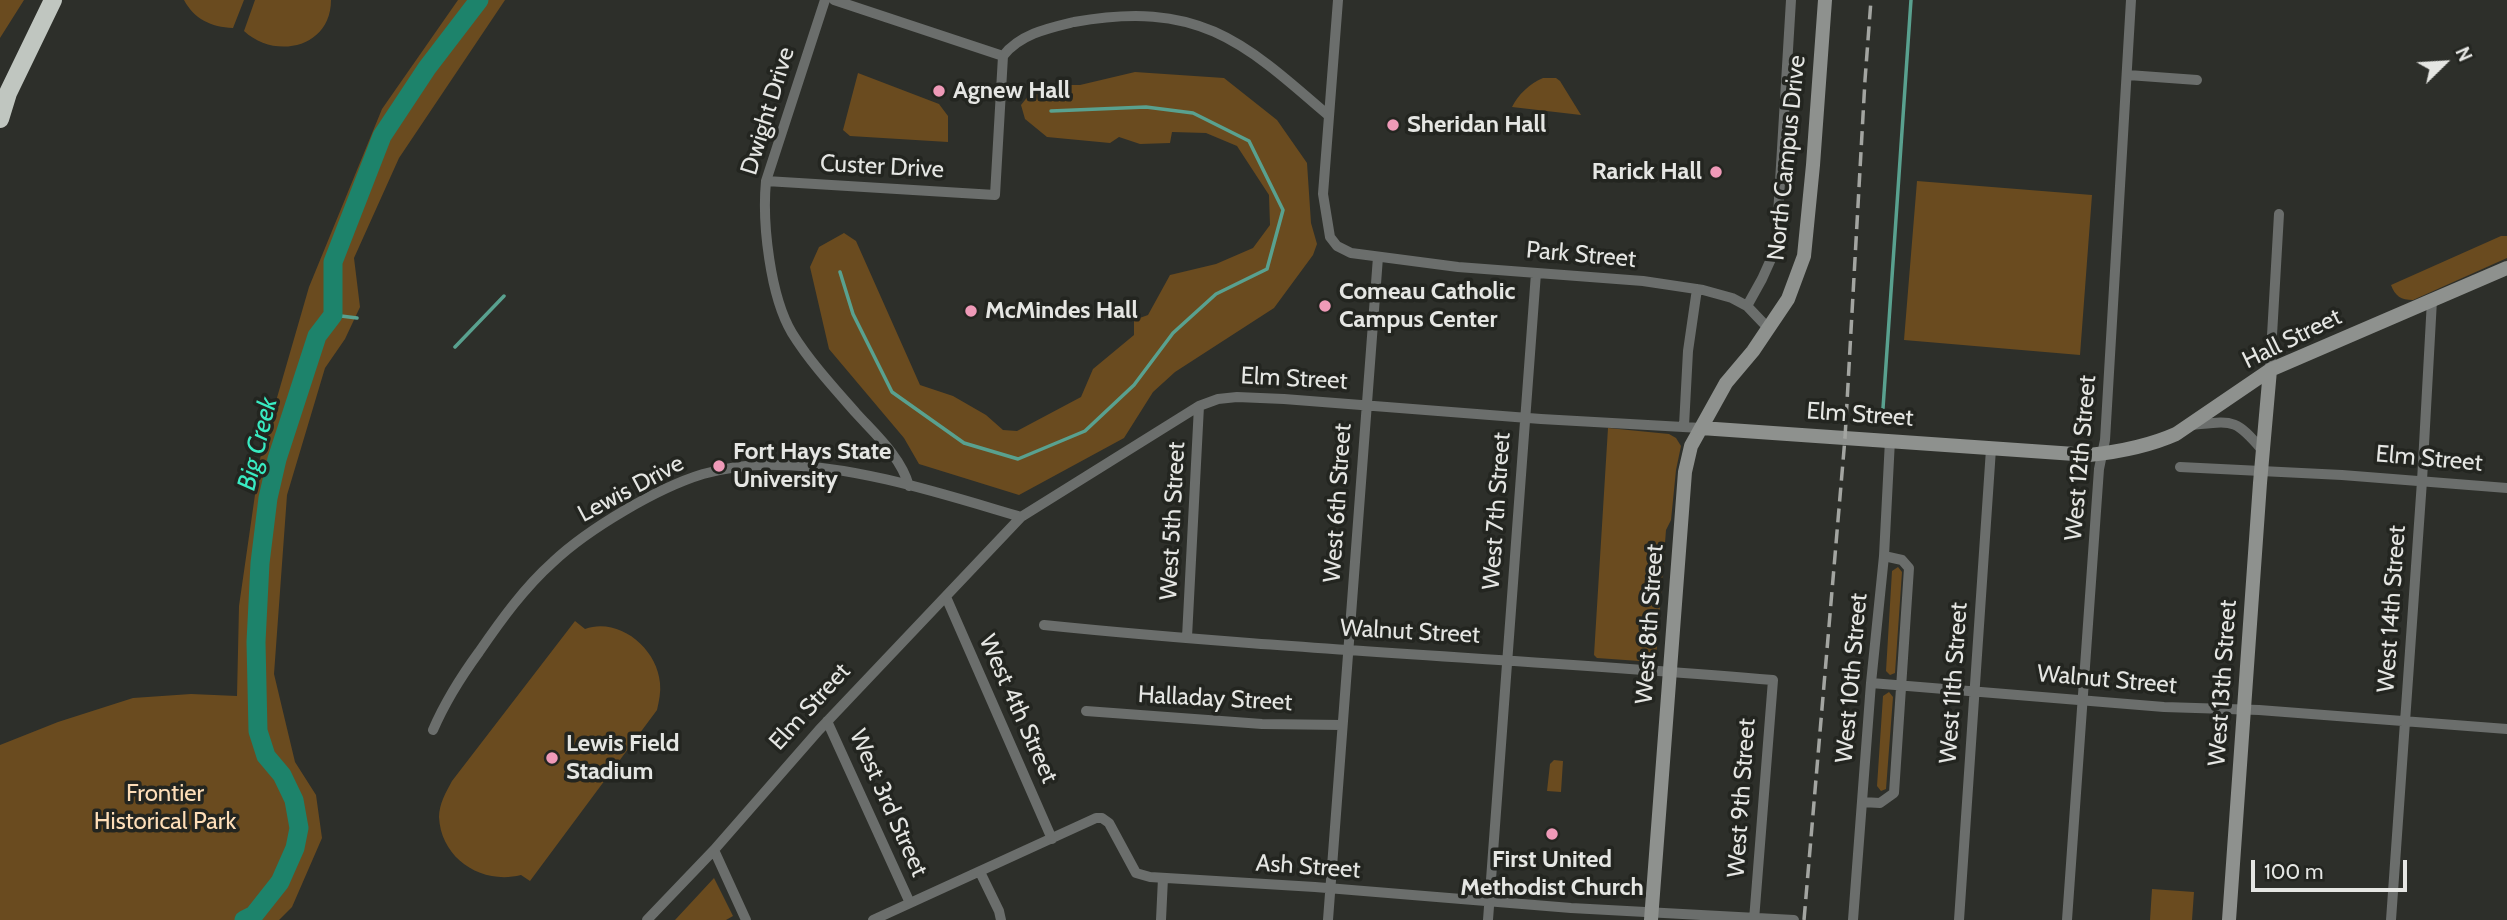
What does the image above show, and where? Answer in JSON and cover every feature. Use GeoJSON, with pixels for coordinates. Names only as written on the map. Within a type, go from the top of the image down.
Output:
{"type":"FeatureCollection","features":[{"type":"Feature","properties":{"kind":"highway"},"geometry":{"type":"LineString","coordinates":[[0,119],[8,93],[53,0]]}},
{"type":"Feature","properties":{"kind":"street","name":"Dwight Drive"},"geometry":{"type":"LineString","coordinates":[[825,0],[766,181],[764,205],[770,263],[791,332],[834,388],[889,450],[905,472],[909,486]]}},
{"type":"Feature","properties":{"kind":"street"},"geometry":{"type":"LineString","coordinates":[[834,0],[1003,56],[1010,47],[1030,36],[1088,18],[1149,10],[1178,13],[1207,22],[1252,48],[1329,116]]}},
{"type":"Feature","properties":{"kind":"street","name":"Park Street"},"geometry":{"type":"LineString","coordinates":[[1338,0],[1323,194],[1330,237],[1338,246],[1351,253],[1458,267],[1643,281],[1697,289],[1732,298],[1746,306],[1768,328]]}},
{"type":"Feature","properties":{"kind":"street","name":"North Campus Drive"},"geometry":{"type":"LineString","coordinates":[[1746,306],[1776,248],[1791,0]]}},
{"type":"Feature","properties":{"kind":"street","name":"North Campus Drive"},"geometry":{"type":"LineString","coordinates":[[1753,351],[1788,299],[1804,256],[1825,0]]}},
{"type":"Feature","properties":{"kind":"street","name":"West 12th Street"},"geometry":{"type":"LineString","coordinates":[[2067,920],[2099,469],[2103,454],[2116,274],[2132,0]]}},
{"type":"Feature","properties":{"kind":"street","name":"Custer Drive"},"geometry":{"type":"LineString","coordinates":[[766,181],[995,195],[1003,56]]}},
{"type":"Feature","properties":{"kind":"street"},"geometry":{"type":"LineString","coordinates":[[2128,75],[2197,80]]}},
{"type":"Feature","properties":{"kind":"street","name":"West 13th Street"},"geometry":{"type":"LineString","coordinates":[[2229,920],[2279,214]]}},
{"type":"Feature","properties":{"kind":"street","name":"West 6th Street"},"geometry":{"type":"LineString","coordinates":[[1328,920],[1378,257]]}},
{"type":"Feature","properties":{"kind":"street","name":"Hall Street"},"geometry":{"type":"LineString","coordinates":[[2103,454],[2161,441],[2192,425],[2270,370],[2507,268]]}},
{"type":"Feature","properties":{"kind":"street","name":"West 7th Street"},"geometry":{"type":"LineString","coordinates":[[1488,920],[1536,273]]}},
{"type":"Feature","properties":{"kind":"street"},"geometry":{"type":"LineString","coordinates":[[1684,426],[1688,351],[1697,289]]}},
{"type":"Feature","properties":{"kind":"street","name":"West 14th Street"},"geometry":{"type":"LineString","coordinates":[[2390,920],[2422,481],[2432,300]]}},
{"type":"Feature","properties":{"kind":"street","name":"West 8th Street"},"geometry":{"type":"LineString","coordinates":[[1651,916],[1685,472],[1691,446],[1726,383],[1753,351]]}},
{"type":"Feature","properties":{"kind":"street","name":"Elm Street"},"geometry":{"type":"LineString","coordinates":[[648,920],[714,850],[827,721],[1021,517],[1199,406],[1218,398],[1237,397],[1525,418],[1684,426],[2089,456],[2103,454]]}},
{"type":"Feature","properties":{"kind":"street","name":"West 5th Street"},"geometry":{"type":"LineString","coordinates":[[1187,637],[1199,406]]}},
{"type":"Feature","properties":{"kind":"street"},"geometry":{"type":"LineString","coordinates":[[2192,425],[2227,422],[2242,426],[2262,450]]}},
{"type":"Feature","properties":{"kind":"street","name":"West 10th Street"},"geometry":{"type":"LineString","coordinates":[[1853,920],[1871,683],[1884,556],[1890,440]]}},
{"type":"Feature","properties":{"kind":"street","name":"West 11th Street"},"geometry":{"type":"LineString","coordinates":[[1959,920],[1992,449]]}},
{"type":"Feature","properties":{"kind":"street","name":"Lewis Drive"},"geometry":{"type":"LineString","coordinates":[[433,730],[446,698],[487,639],[516,601],[553,561],[591,532],[657,493],[703,474],[776,465],[814,467],[909,486],[1021,517]]}},
{"type":"Feature","properties":{"kind":"street","name":"Elm Street"},"geometry":{"type":"LineString","coordinates":[[2180,467],[2507,488]]}},
{"type":"Feature","properties":{"kind":"street"},"geometry":{"type":"LineString","coordinates":[[1862,802],[1880,803],[1894,793],[1909,568],[1902,560],[1884,556]]}},
{"type":"Feature","properties":{"kind":"street","name":"West 4th Street"},"geometry":{"type":"LineString","coordinates":[[946,597],[1052,839]]}},
{"type":"Feature","properties":{"kind":"street","name":"Walnut Street"},"geometry":{"type":"LineString","coordinates":[[1044,625],[1773,680]]}},
{"type":"Feature","properties":{"kind":"street","name":"West 9th Street"},"geometry":{"type":"LineString","coordinates":[[1754,919],[1773,680]]}},
{"type":"Feature","properties":{"kind":"street","name":"Walnut Street"},"geometry":{"type":"LineString","coordinates":[[1871,683],[2164,707],[2245,710],[2507,729]]}},
{"type":"Feature","properties":{"kind":"street","name":"Halladay Street"},"geometry":{"type":"LineString","coordinates":[[1086,712],[1262,724],[1342,725]]}},
{"type":"Feature","properties":{"kind":"street","name":"West 3rd Street"},"geometry":{"type":"LineString","coordinates":[[827,721],[911,903]]}},
{"type":"Feature","properties":{"kind":"street","name":"Ash Street"},"geometry":{"type":"LineString","coordinates":[[873,920],[1096,818],[1102,818],[1109,823],[1136,873],[1163,878],[1490,900],[1651,916],[1794,920]]}},
{"type":"Feature","properties":{"kind":"street"},"geometry":{"type":"LineString","coordinates":[[714,850],[746,920]]}},
{"type":"Feature","properties":{"kind":"street"},"geometry":{"type":"LineString","coordinates":[[980,872],[1001,920]]}},
{"type":"Feature","properties":{"kind":"street"},"geometry":{"type":"LineString","coordinates":[[1161,920],[1163,878]]}},
{"type":"Feature","properties":{"kind":"green space"},"geometry":{"type":"Polygon","coordinates":[[[0,0],[24,0],[0,38],[0,0]]]}},
{"type":"Feature","properties":{"kind":"green space"},"geometry":{"type":"Polygon","coordinates":[[[184,0],[244,0],[233,28],[204,21],[184,0]]]}},
{"type":"Feature","properties":{"kind":"green space"},"geometry":{"type":"Polygon","coordinates":[[[255,0],[331,0],[329,16],[322,29],[312,39],[285,47],[257,40],[244,31],[255,0]]]}},
{"type":"Feature","properties":{"kind":"green space","name":"Frontier Historical Park"},"geometry":{"type":"Polygon","coordinates":[[[458,0],[505,0],[399,158],[354,258],[360,307],[345,339],[325,368],[287,495],[274,674],[295,762],[316,795],[322,838],[292,907],[279,920],[0,920],[0,745],[58,722],[133,698],[191,694],[237,696],[239,606],[261,453],[309,287],[382,109],[458,0]]]}},
{"type":"Feature","properties":{"kind":"green space"},"geometry":{"type":"Polygon","coordinates":[[[1135,72],[1224,78],[1277,120],[1307,163],[1311,223],[1317,244],[1313,255],[1274,308],[1175,372],[1153,392],[1124,438],[1019,495],[919,464],[904,438],[829,349],[810,267],[819,247],[844,233],[856,241],[920,385],[953,396],[986,415],[1003,430],[1017,431],[1081,397],[1093,369],[1134,335],[1134,320],[1148,315],[1170,275],[1216,264],[1253,248],[1270,225],[1269,195],[1237,146],[1206,133],[1172,132],[1170,143],[1140,144],[1119,137],[1110,143],[1047,137],[1025,119],[1021,105],[1037,85],[1080,85],[1135,72]]]}},
{"type":"Feature","properties":{"kind":"green space"},"geometry":{"type":"Polygon","coordinates":[[[858,73],[939,104],[948,116],[948,142],[850,136],[843,130],[858,73]]]}},
{"type":"Feature","properties":{"kind":"green space"},"geometry":{"type":"Polygon","coordinates":[[[1543,78],[1556,78],[1560,81],[1581,115],[1512,107],[1525,90],[1543,78]]]}},
{"type":"Feature","properties":{"kind":"green space"},"geometry":{"type":"Polygon","coordinates":[[[1917,181],[2092,195],[2080,355],[1904,340],[1917,181]]]}},
{"type":"Feature","properties":{"kind":"green space"},"geometry":{"type":"Polygon","coordinates":[[[2501,236],[2507,236],[2507,258],[2413,300],[2399,297],[2391,285],[2501,236]]]}},
{"type":"Feature","properties":{"kind":"green space"},"geometry":{"type":"Polygon","coordinates":[[[1608,428],[1669,434],[1676,438],[1681,446],[1671,520],[1666,530],[1656,659],[1653,662],[1597,658],[1594,655],[1608,428]]]}},
{"type":"Feature","properties":{"kind":"green space"},"geometry":{"type":"Polygon","coordinates":[[[1898,567],[1902,572],[1895,673],[1890,675],[1886,671],[1892,571],[1898,567]]]}},
{"type":"Feature","properties":{"kind":"green space","name":"Lewis Field Stadium"},"geometry":{"type":"Polygon","coordinates":[[[575,621],[585,629],[611,627],[634,638],[644,647],[652,658],[660,683],[657,710],[530,881],[521,875],[506,877],[478,872],[466,865],[447,845],[441,832],[439,817],[443,798],[452,781],[575,621]]]}},
{"type":"Feature","properties":{"kind":"green space"},"geometry":{"type":"Polygon","coordinates":[[[1889,692],[1893,697],[1886,789],[1881,791],[1877,786],[1883,696],[1889,692]]]}},
{"type":"Feature","properties":{"kind":"green space"},"geometry":{"type":"Polygon","coordinates":[[[1554,760],[1563,761],[1561,792],[1547,791],[1550,764],[1554,760]]]}},
{"type":"Feature","properties":{"kind":"green space"},"geometry":{"type":"Polygon","coordinates":[[[714,878],[733,916],[726,920],[675,920],[714,878]]]}},
{"type":"Feature","properties":{"kind":"green space"},"geometry":{"type":"Polygon","coordinates":[[[2152,889],[2194,892],[2192,920],[2150,920],[2152,889]]]}},
{"type":"Feature","properties":{"kind":"waterway","name":"Big Creek"},"geometry":{"type":"LineString","coordinates":[[244,920],[254,915],[280,882],[295,848],[299,828],[294,800],[282,775],[266,756],[258,731],[256,642],[260,563],[268,498],[277,459],[317,336],[333,315],[333,262],[382,136],[427,68],[479,0]]}},
{"type":"Feature","properties":{"kind":"waterway"},"geometry":{"type":"LineString","coordinates":[[1882,423],[1911,0]]}},
{"type":"Feature","properties":{"kind":"waterway"},"geometry":{"type":"LineString","coordinates":[[840,272],[853,314],[892,392],[964,443],[1018,459],[1085,431],[1134,385],[1173,333],[1216,294],[1267,269],[1283,210],[1249,141],[1193,113],[1146,107],[1051,111]]}},
{"type":"Feature","properties":{"kind":"waterway"},"geometry":{"type":"LineString","coordinates":[[455,347],[504,296]]}},
{"type":"Feature","properties":{"kind":"waterway"},"geometry":{"type":"LineString","coordinates":[[333,315],[357,318]]}},
{"type":"Feature","properties":{"kind":"railway"},"geometry":{"type":"LineString","coordinates":[[1804,920],[1845,438],[1871,0]]}},
{"type":"Feature","properties":{"kind":"place","name":"Agnew Hall"},"geometry":{"type":"Point","coordinates":[939,91]}},
{"type":"Feature","properties":{"kind":"place","name":"Sheridan Hall"},"geometry":{"type":"Point","coordinates":[1393,125]}},
{"type":"Feature","properties":{"kind":"place","name":"Rarick Hall"},"geometry":{"type":"Point","coordinates":[1716,172]}},
{"type":"Feature","properties":{"kind":"place","name":"Comeau Catholic Campus Center"},"geometry":{"type":"Point","coordinates":[1325,306]}},
{"type":"Feature","properties":{"kind":"place","name":"McMindes Hall"},"geometry":{"type":"Point","coordinates":[971,311]}},
{"type":"Feature","properties":{"kind":"place","name":"Fort Hays State University"},"geometry":{"type":"Point","coordinates":[719,466]}},
{"type":"Feature","properties":{"kind":"place","name":"Lewis Field Stadium"},"geometry":{"type":"Point","coordinates":[552,758]}},
{"type":"Feature","properties":{"kind":"place","name":"First United Methodist Church"},"geometry":{"type":"Point","coordinates":[1552,834]}}]}
